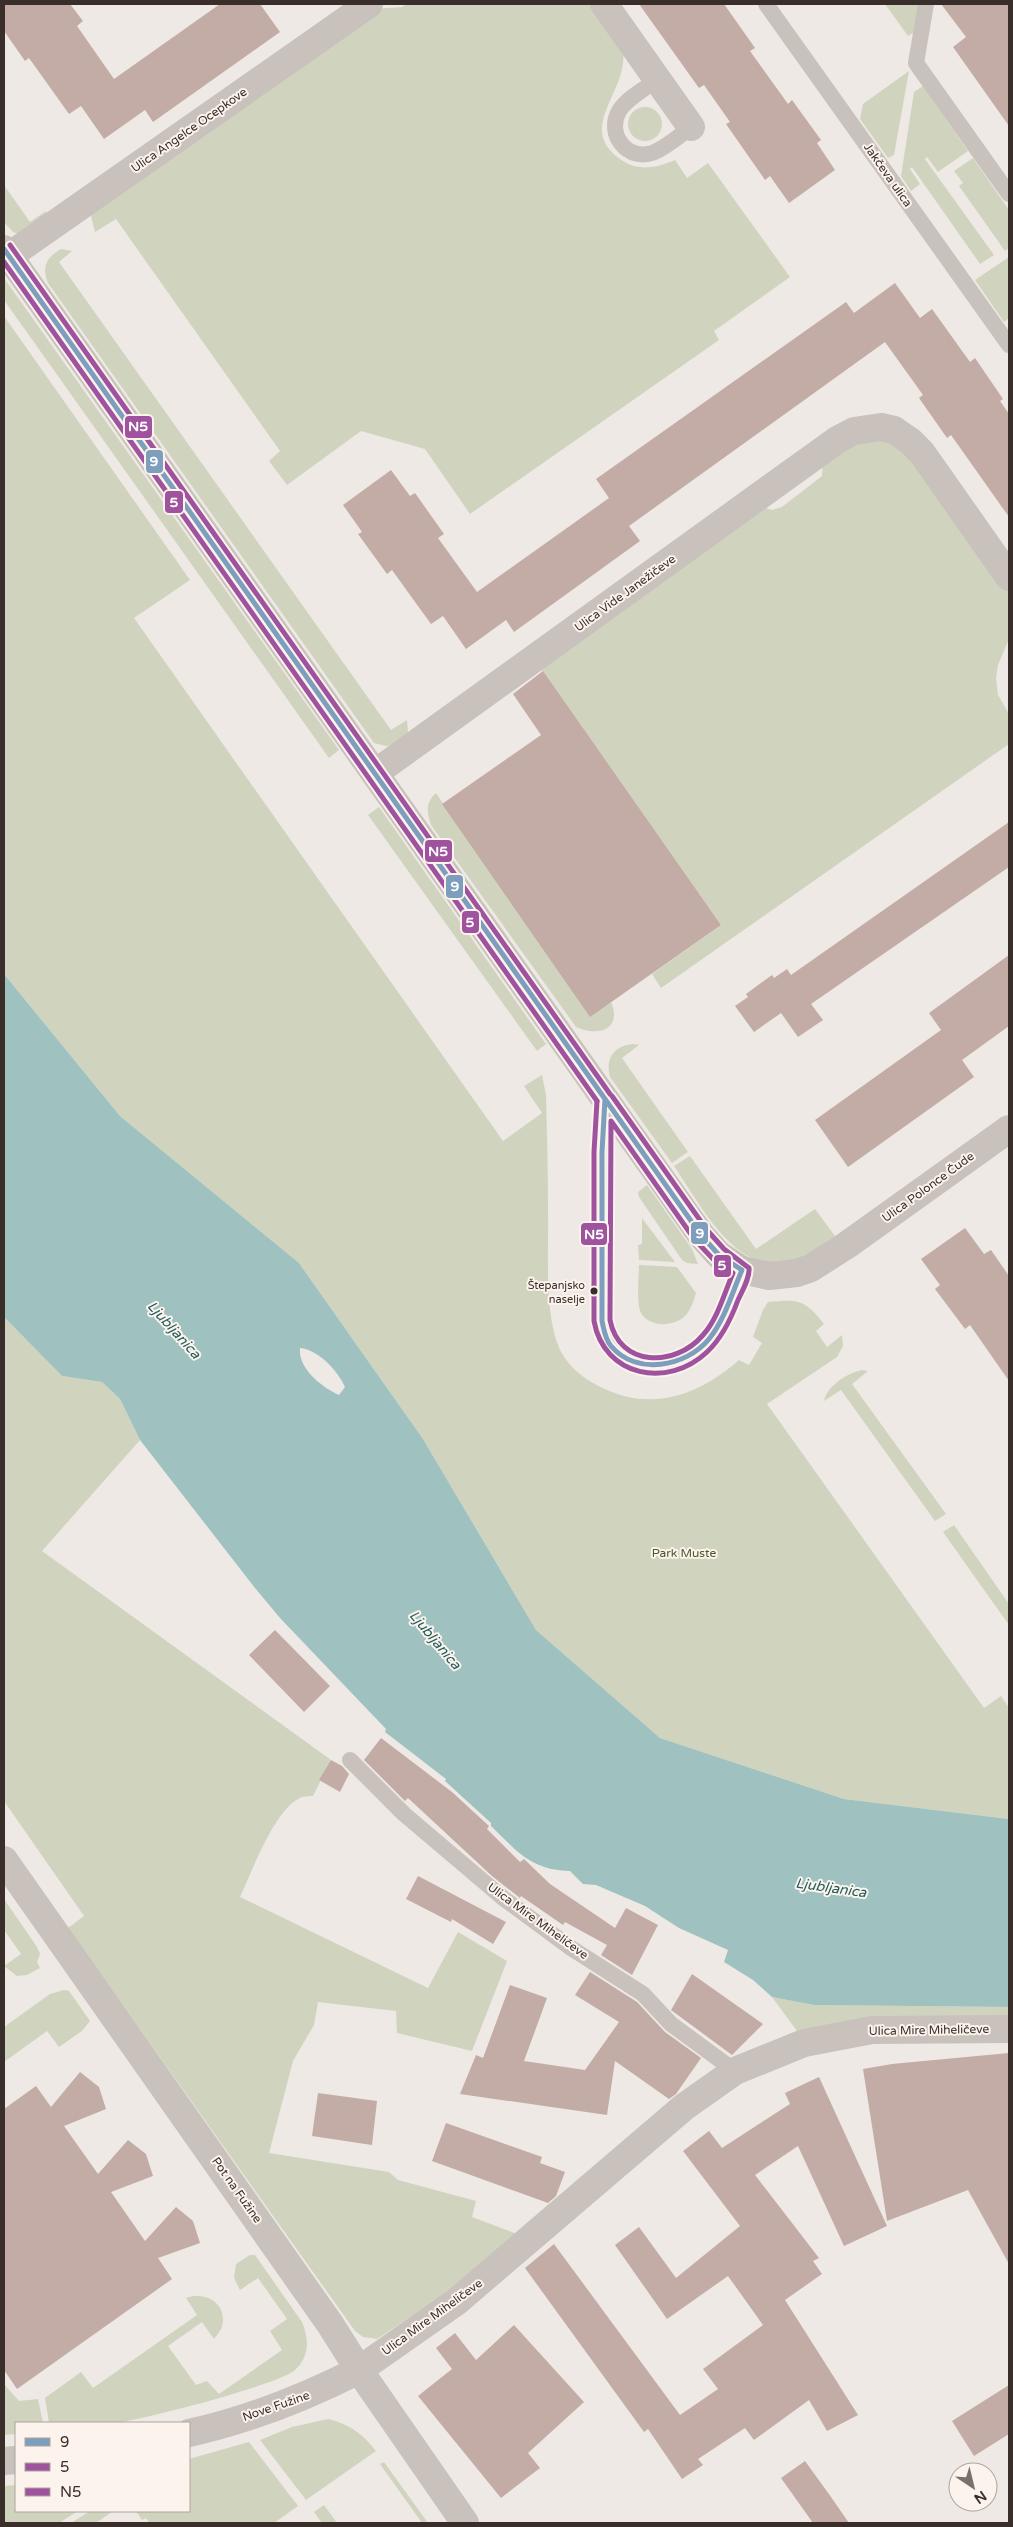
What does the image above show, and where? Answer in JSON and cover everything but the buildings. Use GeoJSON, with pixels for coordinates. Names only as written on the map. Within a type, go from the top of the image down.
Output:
{"type":"FeatureCollection","features":[{"type":"Feature","properties":{"kind":"street","name":"Ulica Angelce Ocepkove"},"geometry":{"type":"LineString","coordinates":[[6,252],[369,4]]}},
{"type":"Feature","properties":{"kind":"street"},"geometry":{"type":"LineString","coordinates":[[604,4],[691,127]]}},
{"type":"Feature","properties":{"kind":"street"},"geometry":{"type":"LineString","coordinates":[[6,252],[701,1235],[719,1255],[742,1270]]}},
{"type":"Feature","properties":{"kind":"street","name":"Ulica Vide Janežičeve"},"geometry":{"type":"LineString","coordinates":[[374,773],[837,440],[854,431],[881,426],[902,436],[922,453],[1009,577]]}},
{"type":"Feature","properties":{"kind":"street","name":"Ulica Polonce Čude"},"geometry":{"type":"LineString","coordinates":[[742,1270],[770,1276],[797,1273],[810,1268],[847,1245],[1009,1129]]}},
{"type":"Feature","properties":{"kind":"street","name":"Pot na Fužine"},"geometry":{"type":"LineString","coordinates":[[4,1860],[325,2316],[359,2370],[465,2523]]}},
{"type":"Feature","properties":{"kind":"street","name":"Ulica Mire Miheličeve"},"geometry":{"type":"LineString","coordinates":[[359,2370],[456,2302],[684,2106],[735,2071],[804,2043],[872,2030],[1009,2029]]}},
{"type":"Feature","properties":{"kind":"street","name":"Nove Fužine"},"geometry":{"type":"LineString","coordinates":[[190,2433],[278,2406],[319,2390],[359,2370]]}},
{"type":"Feature","properties":{"kind":"lane","name":"Jakčeva ulica"},"geometry":{"type":"LineString","coordinates":[[766,4],[1009,345]]}},
{"type":"Feature","properties":{"kind":"lane"},"geometry":{"type":"LineString","coordinates":[[926,4],[916,63],[1009,194]]}},
{"type":"Feature","properties":{"kind":"lane"},"geometry":{"type":"LineString","coordinates":[[658,79],[619,110],[615,130],[621,146],[640,155],[653,152],[691,127]]}},
{"type":"Feature","properties":{"kind":"lane"},"geometry":{"type":"LineString","coordinates":[[605,1099],[602,1152],[602,1321],[605,1335],[611,1347],[621,1356],[634,1362],[653,1365],[672,1364],[688,1356],[701,1348],[712,1335],[723,1316],[742,1270]]}},
{"type":"Feature","properties":{"kind":"lane","name":"Ulica Mire Miheličeve"},"geometry":{"type":"LineString","coordinates":[[350,1760],[404,1814],[503,1898],[572,1948],[643,1994],[671,2024],[735,2071]]}},
{"type":"Feature","properties":{"kind":"green space"},"geometry":{"type":"Polygon","coordinates":[[[407,4],[595,4],[623,51],[623,66],[606,109],[603,123],[603,136],[609,149],[623,161],[642,167],[662,165],[675,160],[687,178],[708,163],[790,277],[714,331],[719,340],[470,514],[425,449],[361,431],[287,485],[269,461],[280,451],[116,219],[95,232],[91,216],[99,204],[373,9],[402,7],[407,4]]]}},
{"type":"Feature","properties":{"kind":"green space"},"geometry":{"type":"Polygon","coordinates":[[[885,4],[919,4],[913,33],[908,36],[885,4]]]}},
{"type":"Feature","properties":{"kind":"green space"},"geometry":{"type":"Polygon","coordinates":[[[909,71],[894,155],[888,158],[860,119],[863,104],[909,71]]]}},
{"type":"Feature","properties":{"kind":"green space"},"geometry":{"type":"Polygon","coordinates":[[[923,86],[968,151],[938,172],[927,157],[925,159],[994,255],[980,264],[912,167],[910,169],[920,184],[911,191],[901,176],[914,92],[923,86]]]}},
{"type":"Feature","properties":{"kind":"green space"},"geometry":{"type":"Polygon","coordinates":[[[645,107],[652,108],[657,112],[661,117],[661,131],[657,136],[652,140],[645,141],[638,140],[633,136],[629,131],[628,124],[629,117],[633,112],[638,108],[645,107]]]}},
{"type":"Feature","properties":{"kind":"green space"},"geometry":{"type":"Polygon","coordinates":[[[973,158],[1009,210],[1009,248],[1005,251],[959,186],[963,183],[954,171],[973,158]]]}},
{"type":"Feature","properties":{"kind":"green space"},"geometry":{"type":"Polygon","coordinates":[[[4,185],[30,222],[46,211],[45,220],[23,235],[13,232],[4,222],[4,185]]]}},
{"type":"Feature","properties":{"kind":"green space"},"geometry":{"type":"Polygon","coordinates":[[[61,249],[72,251],[59,262],[391,730],[407,720],[408,732],[397,744],[386,746],[374,743],[48,283],[45,267],[52,255],[61,249]]]}},
{"type":"Feature","properties":{"kind":"green space"},"geometry":{"type":"Polygon","coordinates":[[[1009,257],[1009,318],[1004,322],[975,280],[1009,257]]]}},
{"type":"Feature","properties":{"kind":"green space"},"geometry":{"type":"Polygon","coordinates":[[[4,278],[339,750],[329,758],[4,300],[4,278]]]}},
{"type":"Feature","properties":{"kind":"green space","name":"Park Muste"},"geometry":{"type":"Polygon","coordinates":[[[4,316],[190,580],[134,618],[503,1141],[542,1113],[524,1086],[542,1075],[546,1095],[548,1286],[552,1324],[563,1355],[569,1363],[591,1382],[610,1391],[628,1397],[659,1399],[688,1392],[702,1386],[739,1360],[749,1365],[762,1343],[753,1337],[768,1302],[794,1301],[806,1305],[824,1324],[816,1331],[827,1347],[842,1335],[843,1346],[837,1357],[767,1404],[984,1708],[1001,1696],[1009,1708],[1009,1819],[844,1799],[660,1738],[536,1630],[423,1439],[299,1263],[120,1116],[4,974],[4,316]]]}},
{"type":"Feature","properties":{"kind":"green space"},"geometry":{"type":"Polygon","coordinates":[[[866,437],[905,446],[1009,587],[1009,639],[998,665],[996,678],[998,695],[1009,714],[1009,744],[661,988],[652,974],[721,925],[541,669],[757,505],[772,510],[782,507],[822,476],[823,460],[866,437]]]}},
{"type":"Feature","properties":{"kind":"green space"},"geometry":{"type":"Polygon","coordinates":[[[436,793],[590,1016],[611,1002],[614,1019],[606,1029],[592,1031],[576,1027],[431,825],[428,808],[430,800],[436,793]]]}},
{"type":"Feature","properties":{"kind":"green space"},"geometry":{"type":"Polygon","coordinates":[[[379,807],[546,1044],[537,1051],[368,815],[379,807]]]}},
{"type":"Feature","properties":{"kind":"green space"},"geometry":{"type":"Polygon","coordinates":[[[633,1044],[639,1045],[622,1058],[688,1152],[672,1163],[610,1077],[609,1064],[612,1054],[621,1047],[633,1044]]]}},
{"type":"Feature","properties":{"kind":"green space"},"geometry":{"type":"Polygon","coordinates":[[[690,1156],[756,1249],[815,1209],[835,1236],[806,1256],[783,1264],[762,1262],[744,1254],[727,1240],[712,1222],[674,1166],[690,1156]]]}},
{"type":"Feature","properties":{"kind":"green space"},"geometry":{"type":"Polygon","coordinates":[[[647,1185],[692,1249],[698,1264],[687,1263],[682,1260],[639,1197],[638,1192],[647,1185]]]}},
{"type":"Feature","properties":{"kind":"green space"},"geometry":{"type":"Polygon","coordinates":[[[642,1218],[675,1262],[639,1260],[638,1245],[642,1244],[642,1218]]]}},
{"type":"Feature","properties":{"kind":"green space"},"geometry":{"type":"Polygon","coordinates":[[[639,1265],[677,1267],[696,1293],[686,1315],[676,1322],[669,1324],[656,1323],[645,1318],[639,1309],[639,1265]]]}},
{"type":"Feature","properties":{"kind":"green space"},"geometry":{"type":"Polygon","coordinates":[[[4,1317],[62,1376],[102,1382],[120,1399],[140,1440],[42,1551],[331,1760],[313,1796],[298,1799],[280,1816],[264,1843],[240,1897],[428,1988],[458,1932],[507,1961],[472,2051],[397,2033],[396,2011],[318,2002],[314,2025],[293,2061],[269,2153],[389,2172],[398,2180],[476,2201],[472,2217],[517,2234],[442,2296],[377,2339],[363,2337],[355,2331],[68,1928],[84,1916],[4,1801],[4,1317]]]}},
{"type":"Feature","properties":{"kind":"green space"},"geometry":{"type":"Polygon","coordinates":[[[862,1370],[868,1371],[852,1384],[946,1514],[935,1521],[841,1390],[824,1401],[833,1385],[850,1374],[862,1370]]]}},
{"type":"Feature","properties":{"kind":"green space"},"geometry":{"type":"Polygon","coordinates":[[[954,1525],[1009,1604],[1009,1625],[943,1532],[954,1525]]]}},
{"type":"Feature","properties":{"kind":"green space"},"geometry":{"type":"Polygon","coordinates":[[[4,1899],[40,1954],[37,1962],[40,1968],[27,1975],[17,1976],[4,1966],[21,1954],[4,1930],[4,1899]]]}},
{"type":"Feature","properties":{"kind":"green space"},"geometry":{"type":"Polygon","coordinates":[[[64,1990],[69,1991],[90,2021],[82,2031],[59,2047],[47,2031],[4,2062],[4,2027],[50,1994],[64,1990]]]}},
{"type":"Feature","properties":{"kind":"green space"},"geometry":{"type":"Polygon","coordinates":[[[772,1997],[815,2005],[1009,2007],[1009,2018],[858,2019],[797,2031],[772,1997]]]}},
{"type":"Feature","properties":{"kind":"green space"},"geometry":{"type":"Polygon","coordinates":[[[250,2255],[255,2255],[302,2322],[307,2347],[300,2365],[295,2370],[264,2384],[238,2392],[128,2421],[49,2422],[45,2398],[81,2372],[93,2388],[197,2315],[186,2298],[192,2296],[205,2297],[216,2303],[220,2308],[223,2321],[220,2331],[214,2339],[202,2322],[168,2346],[196,2385],[207,2381],[219,2394],[282,2350],[270,2331],[287,2319],[258,2278],[240,2290],[234,2278],[236,2264],[250,2255]]]}},
{"type":"Feature","properties":{"kind":"green space"},"geometry":{"type":"Polygon","coordinates":[[[4,2384],[19,2401],[38,2399],[43,2422],[15,2422],[15,2434],[4,2435],[4,2384]]]}},
{"type":"Feature","properties":{"kind":"green space"},"geometry":{"type":"Polygon","coordinates":[[[328,2419],[355,2430],[376,2451],[306,2500],[260,2440],[292,2427],[328,2419]]]}},
{"type":"Feature","properties":{"kind":"green space"},"geometry":{"type":"Polygon","coordinates":[[[249,2442],[298,2506],[274,2523],[149,2523],[146,2518],[142,2520],[137,2512],[190,2512],[190,2459],[249,2442]]]}},
{"type":"Feature","properties":{"kind":"green space"},"geometry":{"type":"Polygon","coordinates":[[[384,2462],[428,2523],[422,2523],[380,2464],[384,2462]]]}},
{"type":"Feature","properties":{"kind":"green space"},"geometry":{"type":"Polygon","coordinates":[[[15,2485],[15,2512],[76,2512],[59,2523],[4,2523],[4,2486],[15,2485]]]}},
{"type":"Feature","properties":{"kind":"green space"},"geometry":{"type":"Polygon","coordinates":[[[324,2505],[337,2523],[322,2523],[314,2512],[324,2505]]]}},
{"type":"Feature","properties":{"kind":"green space"},"geometry":{"type":"Polygon","coordinates":[[[88,2512],[112,2512],[96,2523],[71,2523],[88,2512]]]}},
{"type":"Feature","properties":{"kind":"water","name":"Ljubljanica"},"geometry":{"type":"Polygon","coordinates":[[[4,974],[120,1116],[299,1263],[423,1439],[536,1630],[660,1738],[844,1799],[1009,1819],[1009,2007],[814,2005],[772,1997],[753,1980],[724,1962],[728,1950],[679,1928],[645,1906],[596,1885],[583,1884],[570,1871],[545,1867],[526,1858],[445,1781],[446,1779],[385,1732],[386,1729],[280,1618],[140,1440],[120,1399],[102,1382],[62,1376],[4,1317],[4,974]],[[300,1348],[300,1356],[307,1370],[325,1387],[339,1395],[345,1387],[338,1374],[321,1357],[300,1348]]]}},
{"type":"Feature","properties":{"kind":"transit line","name":"N5"},"geometry":{"type":"LineString","coordinates":[[10,245],[610,1094]]}},
{"type":"Feature","properties":{"kind":"transit line","name":"9"},"geometry":{"type":"LineString","coordinates":[[4,249],[605,1099]]}},
{"type":"Feature","properties":{"kind":"transit line","name":"5"},"geometry":{"type":"LineString","coordinates":[[4,262],[597,1101]]}},
{"type":"Feature","properties":{"kind":"transit line","name":"N5"},"geometry":{"type":"LineString","coordinates":[[597,1101],[594,1152],[594,1321],[600,1340],[610,1355],[624,1365],[640,1371],[657,1373],[674,1371],[691,1364],[707,1352],[717,1341],[729,1321],[745,1284],[749,1268],[724,1249],[707,1230],[612,1096]]}},
{"type":"Feature","properties":{"kind":"transit line","name":"9"},"geometry":{"type":"LineString","coordinates":[[605,1099],[701,1235],[719,1255],[742,1270],[715,1331],[699,1349],[688,1356],[674,1361],[661,1364],[647,1364],[634,1361],[621,1355],[611,1346],[604,1331],[602,1321],[602,1152],[605,1099]]}},
{"type":"Feature","properties":{"kind":"transit line","name":"5"},"geometry":{"type":"LineString","coordinates":[[611,1121],[695,1240],[714,1260],[733,1273],[717,1313],[703,1335],[691,1346],[678,1353],[664,1357],[649,1358],[636,1354],[624,1347],[615,1335],[610,1320],[611,1121]]}},
{"type":"Feature","properties":{"kind":"place","name":"Štepanjsko naselje"},"geometry":{"type":"Point","coordinates":[594,1291]}}]}
